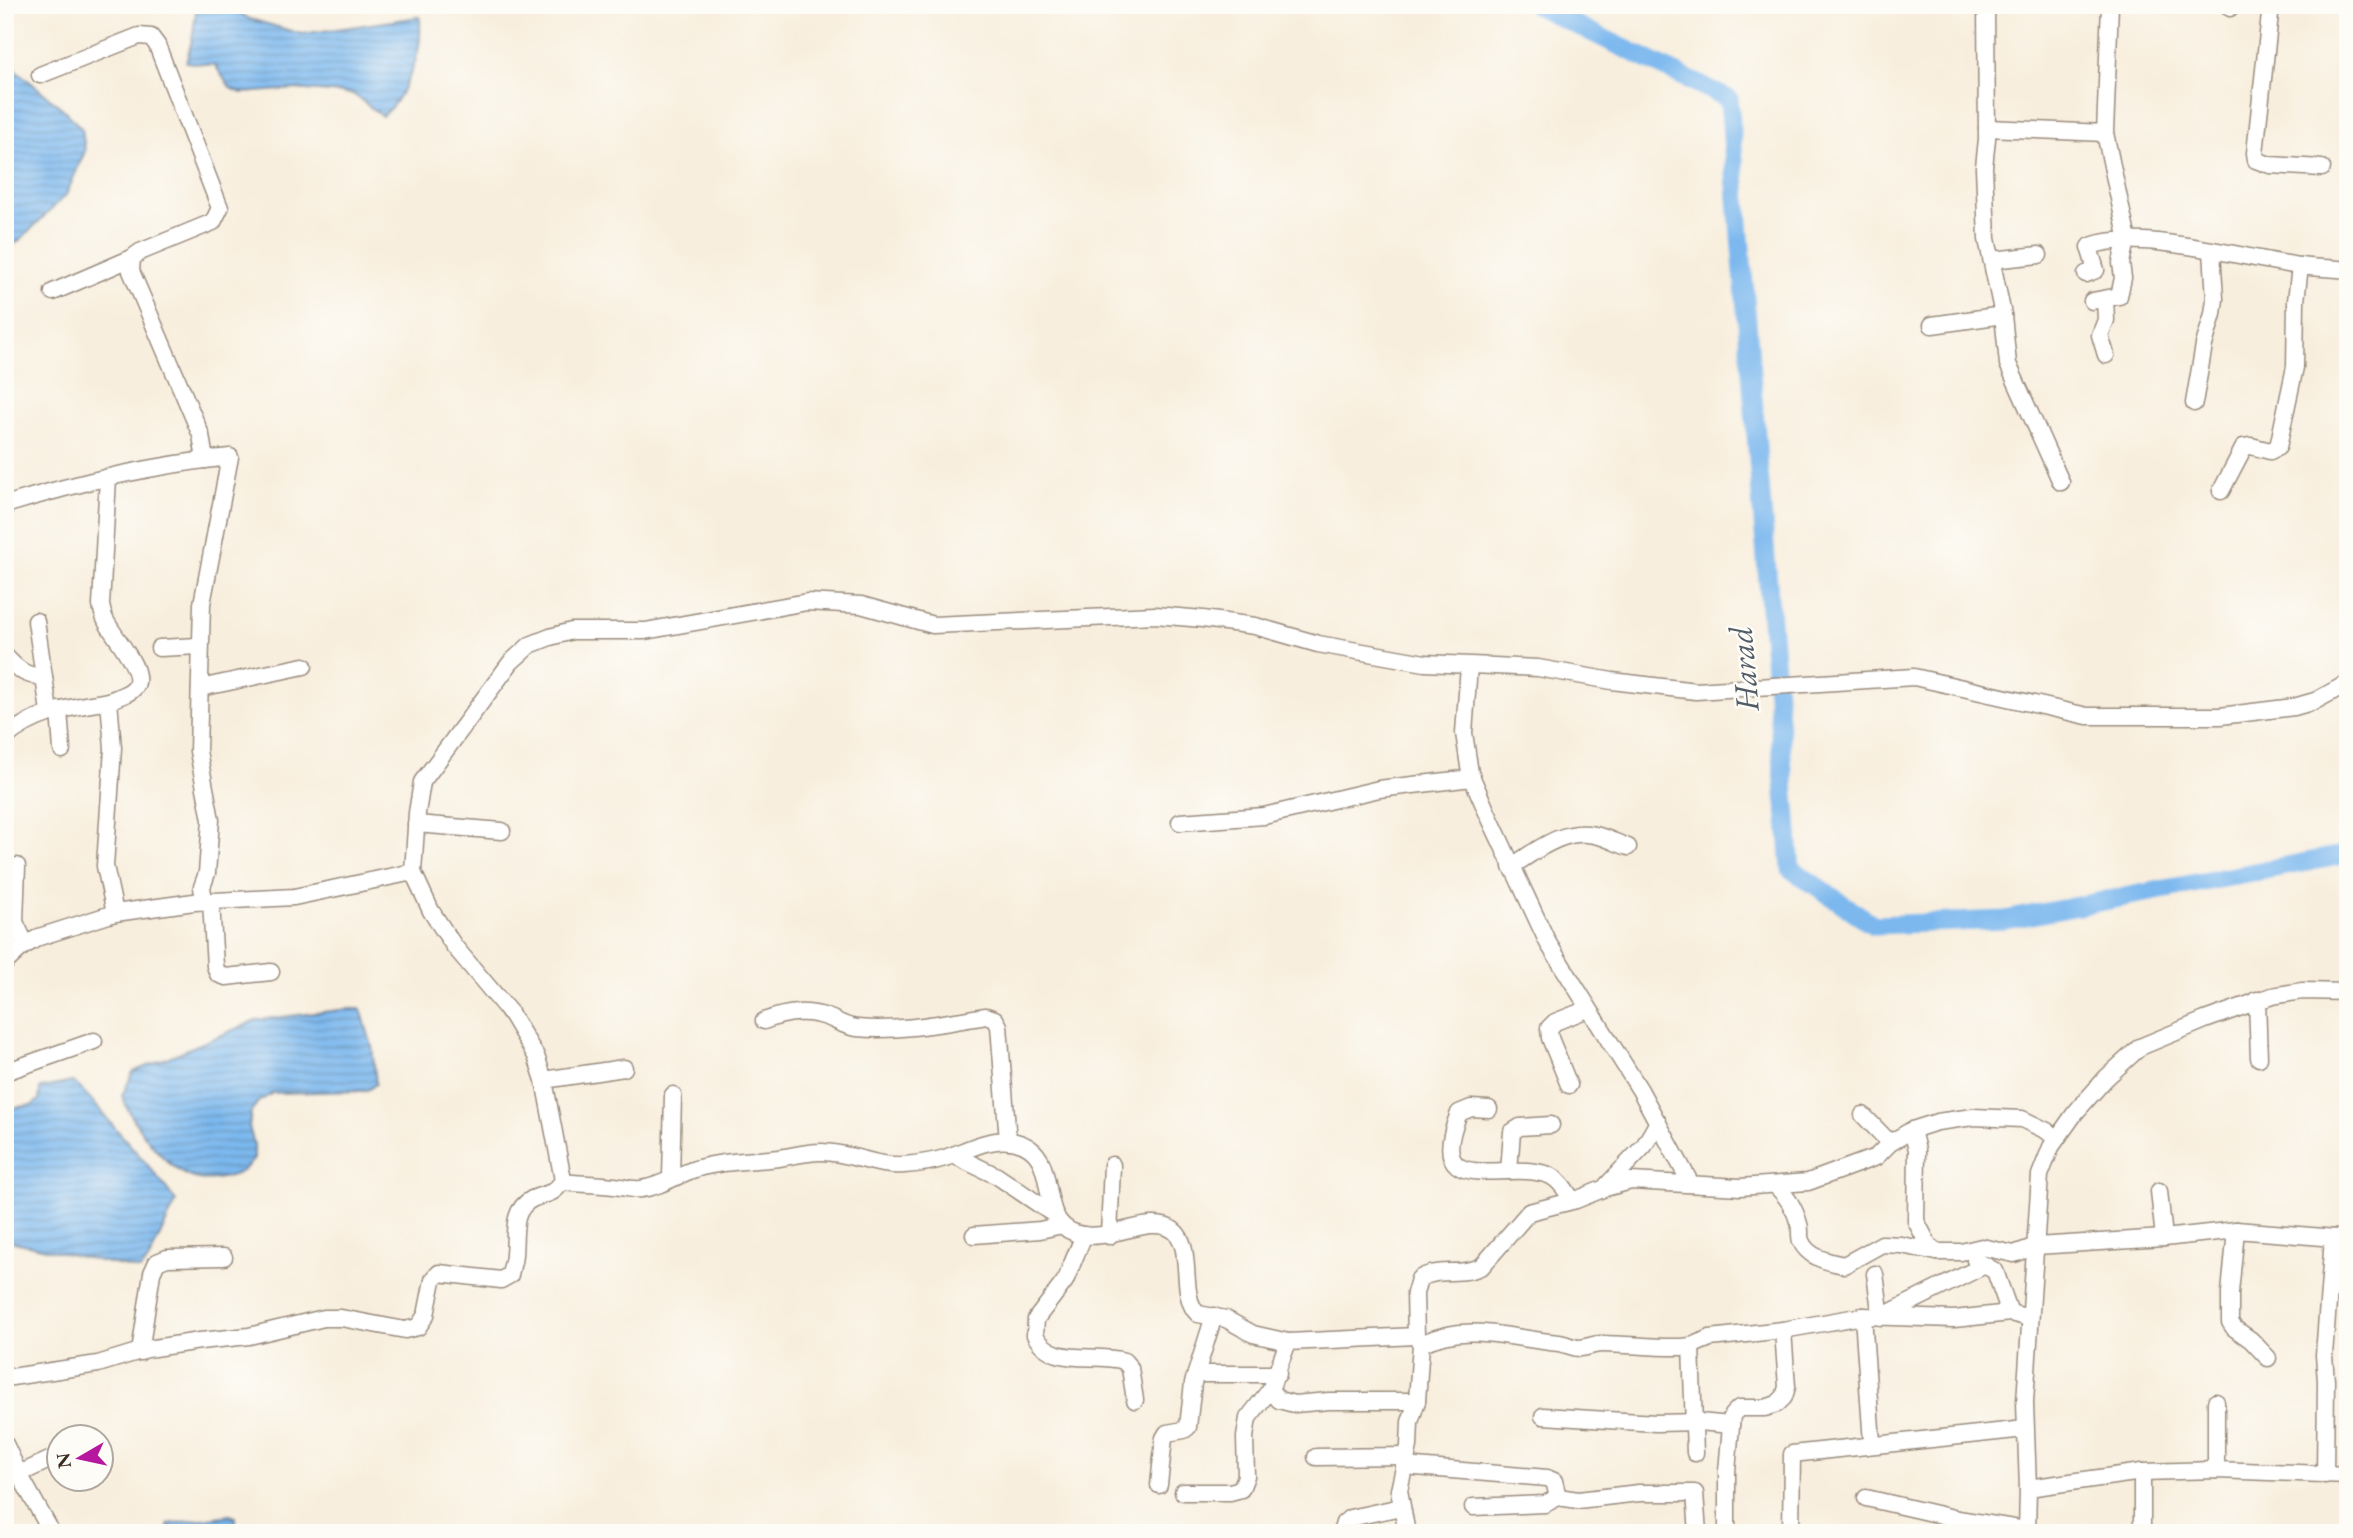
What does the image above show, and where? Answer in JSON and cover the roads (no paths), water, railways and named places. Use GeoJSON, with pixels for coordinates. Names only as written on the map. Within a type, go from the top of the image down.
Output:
{"type":"FeatureCollection","features":[{"type":"Feature","properties":{"kind":"street"},"geometry":{"type":"LineString","coordinates":[[1986,5],[1987,128],[1984,215],[2003,315],[2008,363],[2061,482]]}},
{"type":"Feature","properties":{"kind":"street"},"geometry":{"type":"LineString","coordinates":[[2106,355],[2099,335],[2106,320],[2099,300],[2119,296],[2123,278],[2120,263],[2127,239],[2105,132],[2110,5]]}},
{"type":"Feature","properties":{"kind":"street"},"geometry":{"type":"LineString","coordinates":[[2270,5],[2256,160],[2270,165],[2322,168]]}},
{"type":"Feature","properties":{"kind":"street"},"geometry":{"type":"LineString","coordinates":[[40,75],[139,36],[151,37],[157,45],[220,208],[213,222],[152,245],[132,258],[53,292]]}},
{"type":"Feature","properties":{"kind":"street"},"geometry":{"type":"LineString","coordinates":[[1987,128],[2105,132]]}},
{"type":"Feature","properties":{"kind":"street"},"geometry":{"type":"LineString","coordinates":[[2086,274],[2096,270],[2089,247],[2096,243],[2127,239],[2300,266],[2348,270]]}},
{"type":"Feature","properties":{"kind":"street"},"geometry":{"type":"LineString","coordinates":[[2194,403],[2215,299],[2212,251]]}},
{"type":"Feature","properties":{"kind":"street"},"geometry":{"type":"LineString","coordinates":[[1992,260],[2039,255]]}},
{"type":"Feature","properties":{"kind":"street"},"geometry":{"type":"LineString","coordinates":[[132,258],[131,271],[136,287],[201,435],[205,460]]}},
{"type":"Feature","properties":{"kind":"street"},"geometry":{"type":"LineString","coordinates":[[2221,491],[2244,447],[2270,451],[2278,447],[2295,367],[2296,301],[2300,266]]}},
{"type":"Feature","properties":{"kind":"street"},"geometry":{"type":"LineString","coordinates":[[1932,326],[2003,315]]}},
{"type":"Feature","properties":{"kind":"street"},"geometry":{"type":"LineString","coordinates":[[5,499],[6,505],[173,463],[230,457],[202,604],[198,751],[211,820],[207,873],[202,887],[207,902],[218,974],[226,977],[271,972]]}},
{"type":"Feature","properties":{"kind":"street"},"geometry":{"type":"LineString","coordinates":[[5,738],[54,711],[91,702],[109,701],[136,686],[133,664],[105,620],[101,605],[108,478]]}},
{"type":"Feature","properties":{"kind":"street"},"geometry":{"type":"LineString","coordinates":[[5,1378],[99,1364],[140,1352],[200,1341],[248,1336],[324,1318],[341,1318],[405,1330],[418,1326],[426,1315],[433,1280],[439,1273],[501,1280],[510,1275],[518,1213],[533,1199],[556,1192],[563,1180],[544,1080],[530,1043],[511,1014],[454,946],[431,911],[413,872],[416,824],[422,782],[511,662],[530,645],[572,631],[645,631],[807,602],[861,605],[933,625],[1155,615],[1255,625],[1318,644],[1425,663],[1538,668],[1612,681],[1696,691],[1914,677],[2087,716],[2220,716],[2294,707],[2315,701],[2348,683]]}},
{"type":"Feature","properties":{"kind":"street"},"geometry":{"type":"LineString","coordinates":[[36,621],[44,677],[62,750]]}},
{"type":"Feature","properties":{"kind":"street"},"geometry":{"type":"LineString","coordinates":[[159,648],[200,646]]}},
{"type":"Feature","properties":{"kind":"street"},"geometry":{"type":"LineString","coordinates":[[5,656],[19,671],[29,676],[44,677]]}},
{"type":"Feature","properties":{"kind":"street"},"geometry":{"type":"LineString","coordinates":[[200,688],[304,666]]}},
{"type":"Feature","properties":{"kind":"street"},"geometry":{"type":"LineString","coordinates":[[1469,666],[1464,733],[1472,778],[1548,943],[1658,1122],[1691,1184]]}},
{"type":"Feature","properties":{"kind":"street"},"geometry":{"type":"LineString","coordinates":[[109,701],[113,748],[104,866],[115,913]]}},
{"type":"Feature","properties":{"kind":"street"},"geometry":{"type":"LineString","coordinates":[[1180,822],[1264,816],[1367,792],[1472,778]]}},
{"type":"Feature","properties":{"kind":"street"},"geometry":{"type":"LineString","coordinates":[[416,824],[502,831]]}},
{"type":"Feature","properties":{"kind":"street"},"geometry":{"type":"LineString","coordinates":[[1511,867],[1548,842],[1564,836],[1600,836],[1628,847]]}},
{"type":"Feature","properties":{"kind":"street"},"geometry":{"type":"LineString","coordinates":[[17,866],[15,922],[26,945]]}},
{"type":"Feature","properties":{"kind":"street"},"geometry":{"type":"LineString","coordinates":[[5,963],[39,937],[115,913],[207,902],[294,897],[413,872]]}},
{"type":"Feature","properties":{"kind":"street"},"geometry":{"type":"LineString","coordinates":[[2027,1533],[2025,1402],[2040,1175],[2056,1139],[2098,1086],[2140,1046],[2257,1000],[2302,991],[2348,992]]}},
{"type":"Feature","properties":{"kind":"street"},"geometry":{"type":"LineString","coordinates":[[2257,1000],[2259,1058]]}},
{"type":"Feature","properties":{"kind":"street"},"geometry":{"type":"LineString","coordinates":[[1569,1085],[1550,1038],[1549,1028],[1555,1022],[1588,1009]]}},
{"type":"Feature","properties":{"kind":"street"},"geometry":{"type":"LineString","coordinates":[[764,1021],[791,1012],[816,1014],[855,1028],[920,1026],[986,1016],[995,1019],[999,1026],[1008,1141]]}},
{"type":"Feature","properties":{"kind":"street"},"geometry":{"type":"LineString","coordinates":[[5,1072],[94,1041]]}},
{"type":"Feature","properties":{"kind":"street"},"geometry":{"type":"LineString","coordinates":[[544,1080],[624,1068]]}},
{"type":"Feature","properties":{"kind":"street"},"geometry":{"type":"LineString","coordinates":[[671,1178],[673,1095]]}},
{"type":"Feature","properties":{"kind":"street"},"geometry":{"type":"LineString","coordinates":[[1489,1109],[1471,1108],[1459,1113],[1452,1131],[1452,1160],[1459,1168],[1550,1176],[1558,1181],[1572,1200]]}},
{"type":"Feature","properties":{"kind":"street"},"geometry":{"type":"LineString","coordinates":[[1863,1115],[1890,1143]]}},
{"type":"Feature","properties":{"kind":"street"},"geometry":{"type":"LineString","coordinates":[[1407,1533],[1399,1490],[1406,1461],[1410,1422],[1417,1401],[1418,1340],[1415,1293],[1419,1279],[1430,1275],[1474,1271],[1482,1266],[1529,1212],[1605,1188],[1641,1181],[1740,1187],[1808,1182],[1876,1157],[1890,1143],[1912,1130],[1937,1122],[1973,1117],[2022,1119],[2056,1139]]}},
{"type":"Feature","properties":{"kind":"street"},"geometry":{"type":"LineString","coordinates":[[1605,1188],[1644,1146],[1658,1122]]}},
{"type":"Feature","properties":{"kind":"street"},"geometry":{"type":"LineString","coordinates":[[1509,1171],[1512,1132],[1520,1128],[1551,1125]]}},
{"type":"Feature","properties":{"kind":"street"},"geometry":{"type":"LineString","coordinates":[[1912,1130],[1917,1150],[1916,1221],[1929,1246],[1942,1252],[1961,1252],[1982,1247],[2014,1254],[2036,1246],[2164,1238],[2236,1230],[2341,1238],[2324,1355],[2325,1475]]}},
{"type":"Feature","properties":{"kind":"street"},"geometry":{"type":"LineString","coordinates":[[562,1182],[637,1190],[719,1164],[822,1152],[900,1166],[953,1155],[989,1142],[1008,1141],[1028,1146],[1037,1153],[1042,1161],[1051,1205],[1059,1220]]}},
{"type":"Feature","properties":{"kind":"street"},"geometry":{"type":"LineString","coordinates":[[953,1155],[997,1176],[1073,1233],[1109,1236],[1147,1226],[1159,1226],[1174,1231],[1181,1243],[1194,1310],[1203,1316],[1226,1319],[1253,1334],[1288,1342],[1418,1340],[1460,1331],[1496,1333],[1535,1342],[1563,1343],[1578,1349],[1597,1344],[1654,1348],[1691,1346],[1710,1338],[1863,1316],[1954,1319],[2010,1313],[2030,1318]]}},
{"type":"Feature","properties":{"kind":"street"},"geometry":{"type":"LineString","coordinates":[[1109,1236],[1112,1165]]}},
{"type":"Feature","properties":{"kind":"street"},"geometry":{"type":"LineString","coordinates":[[1775,1185],[1784,1194],[1794,1212],[1800,1225],[1801,1241],[1813,1255],[1844,1265],[1882,1244],[1968,1257],[1989,1267],[2010,1313]]}},
{"type":"Feature","properties":{"kind":"street"},"geometry":{"type":"LineString","coordinates":[[2159,1191],[2164,1238]]}},
{"type":"Feature","properties":{"kind":"street"},"geometry":{"type":"LineString","coordinates":[[974,1235],[1040,1230],[1059,1220]]}},
{"type":"Feature","properties":{"kind":"street"},"geometry":{"type":"LineString","coordinates":[[2236,1230],[2230,1322],[2268,1358]]}},
{"type":"Feature","properties":{"kind":"street"},"geometry":{"type":"LineString","coordinates":[[1084,1235],[1065,1281],[1037,1319],[1035,1335],[1046,1350],[1059,1355],[1124,1361],[1130,1368],[1135,1400]]}},
{"type":"Feature","properties":{"kind":"street"},"geometry":{"type":"LineString","coordinates":[[1881,1317],[1989,1267],[2004,1252]]}},
{"type":"Feature","properties":{"kind":"street"},"geometry":{"type":"LineString","coordinates":[[140,1352],[152,1273],[157,1262],[166,1258],[224,1257]]}},
{"type":"Feature","properties":{"kind":"street"},"geometry":{"type":"LineString","coordinates":[[1875,1274],[1881,1317]]}},
{"type":"Feature","properties":{"kind":"street"},"geometry":{"type":"LineString","coordinates":[[1159,1485],[1164,1438],[1167,1433],[1184,1430],[1188,1426],[1196,1374],[1214,1316]]}},
{"type":"Feature","properties":{"kind":"street"},"geometry":{"type":"LineString","coordinates":[[1863,1316],[1872,1443]]}},
{"type":"Feature","properties":{"kind":"street"},"geometry":{"type":"LineString","coordinates":[[1727,1533],[1731,1425],[1735,1410],[1745,1407],[1765,1408],[1777,1404],[1784,1397],[1787,1387],[1783,1329]]}},
{"type":"Feature","properties":{"kind":"street"},"geometry":{"type":"LineString","coordinates":[[1183,1492],[1230,1492],[1241,1489],[1246,1476],[1245,1437],[1248,1418],[1270,1390],[1288,1342]]}},
{"type":"Feature","properties":{"kind":"street"},"geometry":{"type":"LineString","coordinates":[[1691,1346],[1695,1453]]}},
{"type":"Feature","properties":{"kind":"street"},"geometry":{"type":"LineString","coordinates":[[1196,1374],[1278,1374]]}},
{"type":"Feature","properties":{"kind":"street"},"geometry":{"type":"LineString","coordinates":[[1270,1390],[1279,1400],[1294,1404],[1329,1401],[1417,1401]]}},
{"type":"Feature","properties":{"kind":"street"},"geometry":{"type":"LineString","coordinates":[[2216,1402],[2216,1470]]}},
{"type":"Feature","properties":{"kind":"street"},"geometry":{"type":"LineString","coordinates":[[1543,1416],[1731,1425]]}},
{"type":"Feature","properties":{"kind":"street"},"geometry":{"type":"LineString","coordinates":[[1791,1533],[1792,1454],[1872,1443],[2025,1429]]}},
{"type":"Feature","properties":{"kind":"street"},"geometry":{"type":"LineString","coordinates":[[5,1444],[12,1476],[52,1533]]}},
{"type":"Feature","properties":{"kind":"street"},"geometry":{"type":"LineString","coordinates":[[1316,1457],[1406,1461],[1547,1478],[1554,1481],[1558,1497]]}},
{"type":"Feature","properties":{"kind":"street"},"geometry":{"type":"LineString","coordinates":[[12,1476],[46,1461]]}},
{"type":"Feature","properties":{"kind":"street"},"geometry":{"type":"LineString","coordinates":[[2028,1488],[2142,1472],[2216,1470],[2348,1475]]}},
{"type":"Feature","properties":{"kind":"street"},"geometry":{"type":"LineString","coordinates":[[2142,1472],[2142,1533]]}},
{"type":"Feature","properties":{"kind":"street"},"geometry":{"type":"LineString","coordinates":[[1473,1507],[1545,1504],[1558,1497],[1578,1500],[1639,1493],[1695,1493],[1698,1533]]}},
{"type":"Feature","properties":{"kind":"street"},"geometry":{"type":"LineString","coordinates":[[1866,1498],[1958,1519],[2008,1526],[2026,1530],[2027,1533]]}},
{"type":"Feature","properties":{"kind":"street"},"geometry":{"type":"LineString","coordinates":[[1342,1533],[1344,1523],[1350,1518],[1401,1507]]}},
{"type":"Feature","properties":{"kind":"water"},"geometry":{"type":"Polygon","coordinates":[[[197,5],[226,5],[250,19],[302,34],[420,17],[420,43],[406,84],[382,116],[353,94],[295,89],[242,93],[230,88],[215,65],[186,62],[197,5]]]}},
{"type":"Feature","properties":{"kind":"water"},"geometry":{"type":"Polygon","coordinates":[[[5,61],[63,109],[82,129],[85,151],[66,195],[5,251],[5,61]]]}},
{"type":"Feature","properties":{"kind":"water"},"geometry":{"type":"Polygon","coordinates":[[[361,1009],[372,1046],[376,1084],[366,1091],[273,1093],[258,1102],[251,1112],[249,1127],[254,1144],[254,1159],[238,1173],[221,1178],[199,1179],[175,1168],[143,1133],[122,1096],[133,1072],[257,1020],[361,1009]]]}},
{"type":"Feature","properties":{"kind":"water"},"geometry":{"type":"Polygon","coordinates":[[[73,1082],[144,1161],[176,1202],[148,1261],[140,1270],[5,1240],[5,1109],[32,1105],[39,1100],[40,1088],[73,1082]]]}},
{"type":"Feature","properties":{"kind":"water"},"geometry":{"type":"Polygon","coordinates":[[[230,1515],[235,1517],[235,1533],[166,1533],[169,1524],[230,1515]]]}},
{"type":"Feature","properties":{"kind":"waterway","name":"Harad"},"geometry":{"type":"LineString","coordinates":[[1535,5],[1729,99],[1791,869],[1874,925],[2005,920],[2348,854]]}}]}
